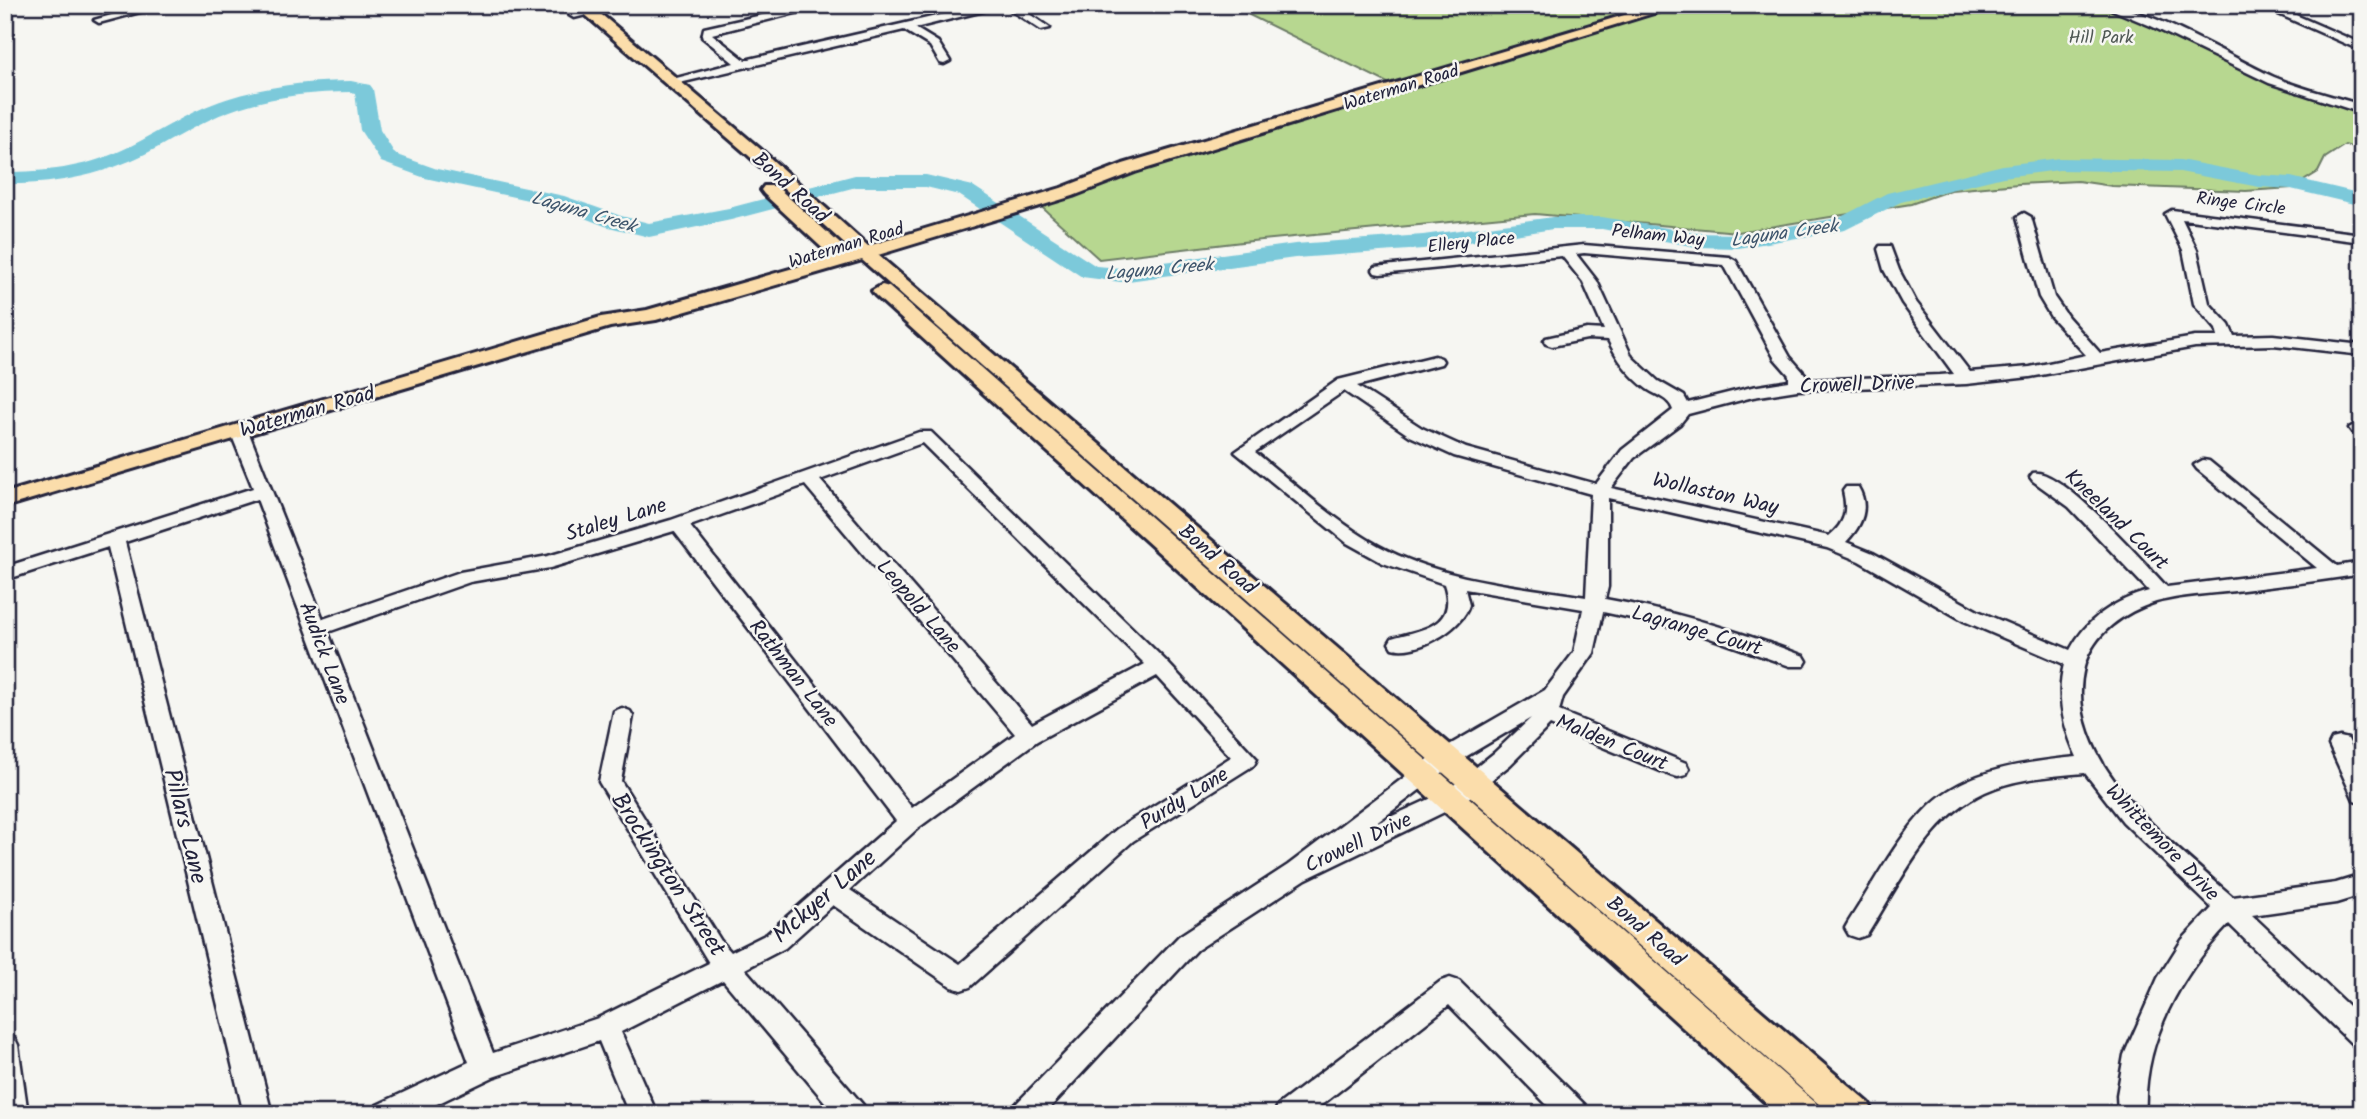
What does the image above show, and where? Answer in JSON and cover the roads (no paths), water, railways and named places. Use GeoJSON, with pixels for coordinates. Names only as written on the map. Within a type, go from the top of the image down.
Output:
{"type":"FeatureCollection","features":[{"type":"Feature","properties":{"kind":"main road","name":"Waterman Road"},"geometry":{"type":"LineString","coordinates":[[5,500],[608,321],[640,306],[849,251],[1020,200],[1067,192],[1129,168],[1673,5]]}},
{"type":"Feature","properties":{"kind":"main road"},"geometry":{"type":"LineString","coordinates":[[574,9],[679,108]]}},
{"type":"Feature","properties":{"kind":"main road","name":"Bond Road"},"geometry":{"type":"LineString","coordinates":[[574,9],[671,81],[849,251],[1803,1114]]}},
{"type":"Feature","properties":{"kind":"main road"},"geometry":{"type":"LineString","coordinates":[[613,48],[628,54],[656,79],[671,81]]}},
{"type":"Feature","properties":{"kind":"main road","name":"Bond Road"},"geometry":{"type":"LineString","coordinates":[[764,184],[800,202]]}},
{"type":"Feature","properties":{"kind":"main road","name":"Bond Road"},"geometry":{"type":"LineString","coordinates":[[849,251],[1447,757],[1856,1114]]}},
{"type":"Feature","properties":{"kind":"street"},"geometry":{"type":"LineString","coordinates":[[99,20],[160,5]]}},
{"type":"Feature","properties":{"kind":"street"},"geometry":{"type":"LineString","coordinates":[[574,9],[621,5]]}},
{"type":"Feature","properties":{"kind":"street"},"geometry":{"type":"LineString","coordinates":[[743,64],[706,35],[708,30],[822,5]]}},
{"type":"Feature","properties":{"kind":"street"},"geometry":{"type":"LineString","coordinates":[[671,81],[999,5]]}},
{"type":"Feature","properties":{"kind":"street"},"geometry":{"type":"LineString","coordinates":[[1008,5],[1045,29]]}},
{"type":"Feature","properties":{"kind":"street"},"geometry":{"type":"LineString","coordinates":[[2106,5],[2155,24],[2273,81],[2362,108]]}},
{"type":"Feature","properties":{"kind":"street"},"geometry":{"type":"LineString","coordinates":[[2263,5],[2362,48]]}},
{"type":"Feature","properties":{"kind":"street"},"geometry":{"type":"LineString","coordinates":[[908,28],[934,44],[944,61]]}},
{"type":"Feature","properties":{"kind":"street","name":"Ringe Circle"},"geometry":{"type":"LineString","coordinates":[[2227,340],[2223,328],[2202,304],[2190,250],[2172,215],[2362,238]]}},
{"type":"Feature","properties":{"kind":"street"},"geometry":{"type":"LineString","coordinates":[[2024,217],[2046,295],[2060,317],[2084,340],[2096,358]]}},
{"type":"Feature","properties":{"kind":"street"},"geometry":{"type":"LineString","coordinates":[[1885,249],[1889,268],[1906,301],[1952,356],[1966,379]]}},
{"type":"Feature","properties":{"kind":"street","name":"Pelham Way"},"geometry":{"type":"LineString","coordinates":[[1567,252],[1610,250],[1729,261],[1783,359],[1797,374],[1797,385]]}},
{"type":"Feature","properties":{"kind":"street"},"geometry":{"type":"LineString","coordinates":[[1567,252],[1590,281],[1619,350],[1632,367],[1652,384],[1678,400],[1682,410]]}},
{"type":"Feature","properties":{"kind":"street","name":"Ellery Place"},"geometry":{"type":"LineString","coordinates":[[1380,270],[1567,252]]}},
{"type":"Feature","properties":{"kind":"street"},"geometry":{"type":"LineString","coordinates":[[1552,341],[1587,334],[1614,335]]}},
{"type":"Feature","properties":{"kind":"street","name":"Crowell Drive"},"geometry":{"type":"LineString","coordinates":[[1297,872],[1452,798],[1502,759],[1550,705],[1584,653],[1595,606],[1598,587],[1597,521],[1600,491],[1628,454],[1674,420],[1682,410],[1752,392],[1797,385],[1966,379],[2030,372],[2195,342],[2273,340],[2362,350]]}},
{"type":"Feature","properties":{"kind":"street"},"geometry":{"type":"LineString","coordinates":[[1344,384],[1435,361]]}},
{"type":"Feature","properties":{"kind":"street","name":"Wollaston Way"},"geometry":{"type":"LineString","coordinates":[[1344,384],[1404,425],[1444,446],[1600,491],[1833,543],[1866,557],[1971,616],[2075,660]]}},
{"type":"Feature","properties":{"kind":"street","name":"Lagrange Court"},"geometry":{"type":"LineString","coordinates":[[1344,384],[1244,452],[1365,546],[1389,559],[1453,582],[1627,609],[1675,620],[1724,634],[1797,661]]}},
{"type":"Feature","properties":{"kind":"street","name":"Audick Lane"},"geometry":{"type":"LineString","coordinates":[[239,431],[485,1068]]}},
{"type":"Feature","properties":{"kind":"street","name":"Staley Lane"},"geometry":{"type":"LineString","coordinates":[[316,629],[467,576],[550,562],[678,524],[925,436]]}},
{"type":"Feature","properties":{"kind":"street","name":"Purdy Lane"},"geometry":{"type":"LineString","coordinates":[[832,891],[961,979],[1125,835],[1246,759],[1159,666],[925,436]]}},
{"type":"Feature","properties":{"kind":"street"},"geometry":{"type":"LineString","coordinates":[[2203,465],[2333,572]]}},
{"type":"Feature","properties":{"kind":"street","name":"Kneeland Court"},"geometry":{"type":"LineString","coordinates":[[2039,477],[2075,503],[2163,594]]}},
{"type":"Feature","properties":{"kind":"street","name":"Leopold Lane"},"geometry":{"type":"LineString","coordinates":[[809,478],[1029,735]]}},
{"type":"Feature","properties":{"kind":"street"},"geometry":{"type":"LineString","coordinates":[[5,574],[262,491]]}},
{"type":"Feature","properties":{"kind":"street"},"geometry":{"type":"LineString","coordinates":[[1833,543],[1848,531],[1854,522],[1856,502],[1852,491]]}},
{"type":"Feature","properties":{"kind":"street","name":"Rathman Lane"},"geometry":{"type":"LineString","coordinates":[[678,524],[910,822]]}},
{"type":"Feature","properties":{"kind":"street","name":"Pillars Lane"},"geometry":{"type":"LineString","coordinates":[[115,539],[258,1114]]}},
{"type":"Feature","properties":{"kind":"street","name":"Whittemore Drive"},"geometry":{"type":"LineString","coordinates":[[2362,568],[2163,594],[2140,601],[2111,615],[2090,634],[2075,660],[2069,684],[2069,698],[2077,731],[2091,764],[2138,823],[2325,997],[2362,1037]]}},
{"type":"Feature","properties":{"kind":"street"},"geometry":{"type":"LineString","coordinates":[[1399,643],[1430,634],[1454,616],[1459,605],[1453,582]]}},
{"type":"Feature","properties":{"kind":"street","name":"Mckyer Lane"},"geometry":{"type":"LineString","coordinates":[[387,1114],[485,1068],[606,1027],[776,941],[910,822],[1029,735],[1159,666]]}},
{"type":"Feature","properties":{"kind":"street","name":"Crowell Drive"},"geometry":{"type":"LineString","coordinates":[[1297,872],[1447,757],[1550,705]]}},
{"type":"Feature","properties":{"kind":"street","name":"Malden Court"},"geometry":{"type":"LineString","coordinates":[[1550,705],[1678,769]]}},
{"type":"Feature","properties":{"kind":"street","name":"Brockington Street"},"geometry":{"type":"LineString","coordinates":[[622,716],[610,782],[712,948],[853,1114]]}},
{"type":"Feature","properties":{"kind":"street"},"geometry":{"type":"LineString","coordinates":[[2340,745],[2362,794]]}},
{"type":"Feature","properties":{"kind":"street"},"geometry":{"type":"LineString","coordinates":[[1858,929],[1923,829],[1932,817],[1955,797],[2000,776],[2036,769],[2091,764]]}},
{"type":"Feature","properties":{"kind":"street"},"geometry":{"type":"LineString","coordinates":[[1025,1114],[1188,943],[1297,872]]}},
{"type":"Feature","properties":{"kind":"street"},"geometry":{"type":"LineString","coordinates":[[2132,1114],[2133,1074],[2137,1055],[2171,978],[2191,947],[2228,908],[2336,893],[2362,886]]}},
{"type":"Feature","properties":{"kind":"street"},"geometry":{"type":"LineString","coordinates":[[1288,1114],[1450,989],[1576,1114]]}},
{"type":"Feature","properties":{"kind":"street"},"geometry":{"type":"LineString","coordinates":[[606,1027],[643,1114]]}},
{"type":"Feature","properties":{"kind":"street"},"geometry":{"type":"LineString","coordinates":[[5,1045],[14,1114]]}},
{"type":"Feature","properties":{"kind":"waterway","name":"Laguna Creek"},"geometry":{"type":"LineString","coordinates":[[5,178],[51,176],[96,167],[140,149],[225,106],[288,91],[333,86],[364,89],[370,130],[388,158],[432,174],[557,200],[613,221],[649,230],[731,214],[855,181],[926,181],[966,190],[1090,272],[1121,275],[1295,251],[1423,242],[1553,223],[1602,223],[1696,240],[1738,241],[1845,224],[1894,197],[2003,171],[2059,164],[2180,166],[2259,181],[2291,183],[2362,200]]}},
{"type":"Feature","properties":{"kind":"park label","name":"Hill Park"},"geometry":{"type":"Point","coordinates":[2101,37]}}]}
